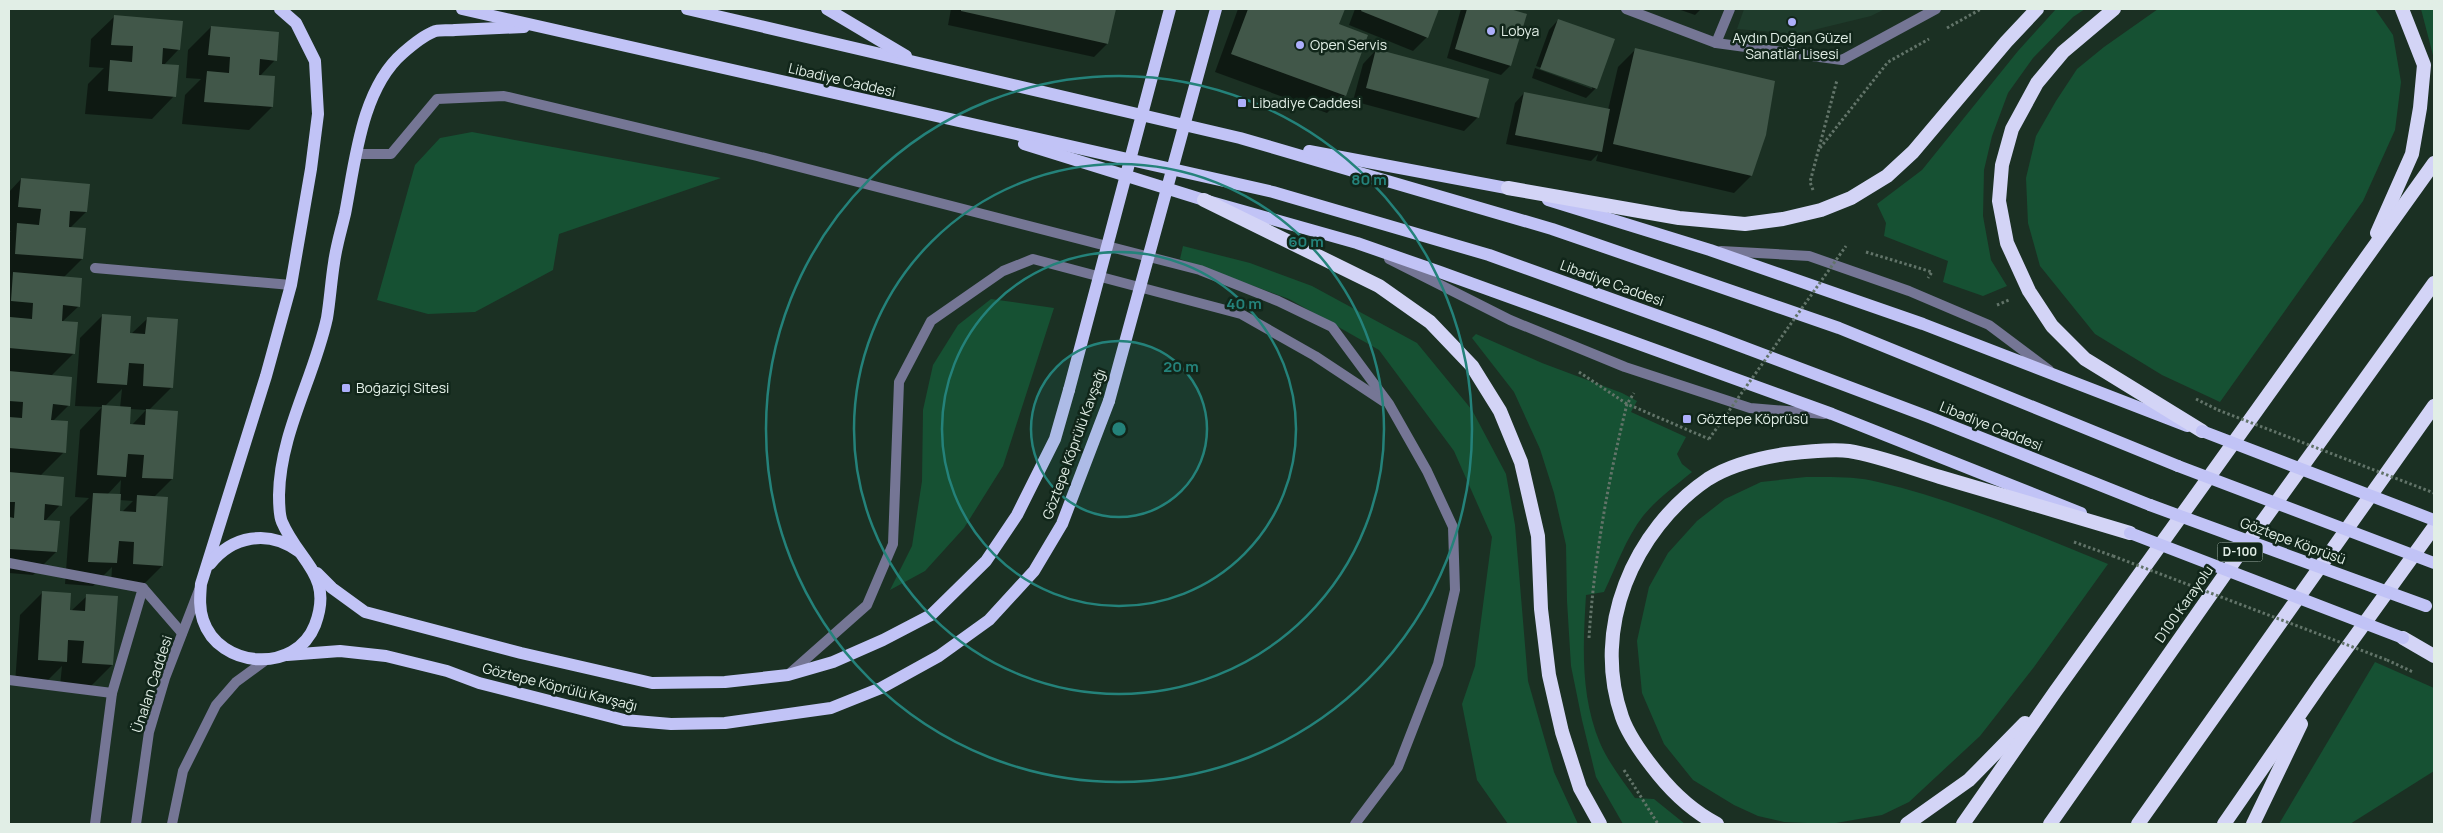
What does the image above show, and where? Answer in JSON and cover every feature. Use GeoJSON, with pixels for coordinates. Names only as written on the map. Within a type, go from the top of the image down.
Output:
{"type":"FeatureCollection","features":[{"type":"Feature","properties":{"kind":"highway"},"geometry":{"type":"LineString","coordinates":[[1508,188],[1680,218],[1745,224],[1783,219],[1821,210],[1852,198],[1887,176],[1913,152],[2006,42],[2037,9]]}},
{"type":"Feature","properties":{"kind":"highway"},"geometry":{"type":"LineString","coordinates":[[2114,9],[2063,52],[2038,83],[2012,129],[2002,165],[1999,201],[2007,242],[2029,291],[2052,326],[2085,359],[2141,392],[2202,432]]}},
{"type":"Feature","properties":{"kind":"highway"},"geometry":{"type":"LineString","coordinates":[[2364,261],[2412,154],[2420,108],[2424,65],[2402,9]]}},
{"type":"Feature","properties":{"kind":"highway"},"geometry":{"type":"LineString","coordinates":[[1963,824],[2055,692],[2434,163]]}},
{"type":"Feature","properties":{"kind":"highway"},"geometry":{"type":"LineString","coordinates":[[1204,200],[1379,286],[1430,322],[1472,366],[1500,411],[1521,462],[1538,536],[1541,609],[1550,675],[1562,732],[1580,788],[1600,824]]}},
{"type":"Feature","properties":{"kind":"highway","name":"D100 Karayolu"},"geometry":{"type":"LineString","coordinates":[[2050,824],[2234,560],[2434,282]]}},
{"type":"Feature","properties":{"kind":"highway"},"geometry":{"type":"LineString","coordinates":[[2138,824],[2434,406]]}},
{"type":"Feature","properties":{"kind":"highway"},"geometry":{"type":"LineString","coordinates":[[1717,824],[1699,815],[1670,789],[1645,758],[1622,718],[1613,677],[1613,633],[1622,587],[1647,540],[1677,505],[1709,478],[1742,463],[1786,454],[1849,451],[2130,533]]}},
{"type":"Feature","properties":{"kind":"highway"},"geometry":{"type":"LineString","coordinates":[[2224,824],[2320,685],[2434,527]]}},
{"type":"Feature","properties":{"kind":"highway"},"geometry":{"type":"LineString","coordinates":[[2403,638],[2434,656]]}},
{"type":"Feature","properties":{"kind":"highway"},"geometry":{"type":"LineString","coordinates":[[2253,824],[2320,685]]}},
{"type":"Feature","properties":{"kind":"highway"},"geometry":{"type":"LineString","coordinates":[[1907,824],[1969,780],[2055,692]]}},
{"type":"Feature","properties":{"kind":"main road"},"geometry":{"type":"LineString","coordinates":[[280,9],[296,23],[315,61],[318,114],[291,285],[266,376],[201,584],[199,604],[204,623],[214,639],[229,652],[247,659],[266,660],[284,655],[301,644],[314,628],[320,609],[321,589],[314,570],[281,521],[279,495],[284,450],[304,395],[327,318],[334,260],[356,154],[364,121],[382,75],[403,53],[434,31],[544,26]]}},
{"type":"Feature","properties":{"kind":"main road","name":"Libadiye Caddesi"},"geometry":{"type":"LineString","coordinates":[[462,9],[1273,192],[1489,255],[1901,406],[2150,505]]}},
{"type":"Feature","properties":{"kind":"main road"},"geometry":{"type":"LineString","coordinates":[[687,9],[1240,138],[1508,188],[1710,250],[1923,324],[2434,520]]}},
{"type":"Feature","properties":{"kind":"main road"},"geometry":{"type":"LineString","coordinates":[[827,9],[917,63]]}},
{"type":"Feature","properties":{"kind":"main road","name":"Göztepe Köprülü Kavşağı"},"geometry":{"type":"LineString","coordinates":[[314,570],[332,588],[365,612],[521,653],[652,683],[725,682],[788,675],[833,662],[883,640],[931,615],[986,561],[1017,515],[1055,439],[1170,9]]}},
{"type":"Feature","properties":{"kind":"main road","name":"Göztepe Köprülü Kavşağı"},"geometry":{"type":"LineString","coordinates":[[284,655],[340,651],[386,656],[447,671],[479,683],[624,720],[672,724],[725,723],[831,708],[881,688],[939,656],[989,620],[1034,571],[1062,524],[1109,401],[1216,9]]}},
{"type":"Feature","properties":{"kind":"main road"},"geometry":{"type":"LineString","coordinates":[[935,117],[1204,200],[1357,243],[1832,414],[2130,533],[2434,650]]}},
{"type":"Feature","properties":{"kind":"main road","name":"Göztepe Köprüsü"},"geometry":{"type":"LineString","coordinates":[[1240,138],[1552,230],[1830,325],[2178,466],[2434,563]]}},
{"type":"Feature","properties":{"kind":"main road","name":"Göztepe Köprüsü"},"geometry":{"type":"LineString","coordinates":[[2150,505],[2430,608]]}},
{"type":"Feature","properties":{"kind":"main road"},"geometry":{"type":"LineString","coordinates":[[207,568],[218,553],[234,543],[252,538],[270,538],[288,544],[303,554]]}},
{"type":"Feature","properties":{"kind":"street"},"geometry":{"type":"LineString","coordinates":[[1626,9],[1716,43],[1842,60],[1936,9]]}},
{"type":"Feature","properties":{"kind":"street"},"geometry":{"type":"LineString","coordinates":[[1716,43],[1730,9]]}},
{"type":"Feature","properties":{"kind":"street"},"geometry":{"type":"LineString","coordinates":[[356,154],[391,154],[437,99],[504,96],[757,156],[1200,270],[1278,300],[1332,327],[1389,404],[1428,471],[1453,527],[1455,590],[1438,664],[1398,768],[1355,824]]}},
{"type":"Feature","properties":{"kind":"street"},"geometry":{"type":"LineString","coordinates":[[1357,243],[1510,320],[1625,368],[1750,408],[1832,414]]}},
{"type":"Feature","properties":{"kind":"street"},"geometry":{"type":"LineString","coordinates":[[1710,250],[1809,256],[1909,291],[1989,325],[2056,375]]}},
{"type":"Feature","properties":{"kind":"street"},"geometry":{"type":"LineString","coordinates":[[788,675],[867,605],[893,544],[899,382],[932,321],[1003,271],[1033,259],[1241,314],[1315,356],[1389,404]]}},
{"type":"Feature","properties":{"kind":"street"},"geometry":{"type":"LineString","coordinates":[[95,268],[291,285]]}},
{"type":"Feature","properties":{"kind":"street"},"geometry":{"type":"LineString","coordinates":[[9,562],[144,588],[182,633]]}},
{"type":"Feature","properties":{"kind":"street","name":"Ünalan Caddesi"},"geometry":{"type":"LineString","coordinates":[[136,824],[150,732],[165,678],[201,584]]}},
{"type":"Feature","properties":{"kind":"street"},"geometry":{"type":"LineString","coordinates":[[95,824],[112,693],[144,588]]}},
{"type":"Feature","properties":{"kind":"street"},"geometry":{"type":"LineString","coordinates":[[172,824],[183,771],[216,705],[236,682],[266,660]]}},
{"type":"Feature","properties":{"kind":"street"},"geometry":{"type":"LineString","coordinates":[[9,680],[112,693]]}},
{"type":"Feature","properties":{"kind":"path"},"geometry":{"type":"LineString","coordinates":[[1938,33],[1981,9]]}},
{"type":"Feature","properties":{"kind":"path"},"geometry":{"type":"LineString","coordinates":[[1818,150],[1888,62],[1930,38]]}},
{"type":"Feature","properties":{"kind":"path"},"geometry":{"type":"LineString","coordinates":[[1821,210],[1810,182],[1842,60]]}},
{"type":"Feature","properties":{"kind":"path"},"geometry":{"type":"LineString","coordinates":[[1574,369],[1627,404],[1708,439],[1846,246],[1856,249]]}},
{"type":"Feature","properties":{"kind":"path"},"geometry":{"type":"LineString","coordinates":[[1837,252],[1846,255]]}},
{"type":"Feature","properties":{"kind":"path"},"geometry":{"type":"LineString","coordinates":[[1865,252],[1932,272]]}},
{"type":"Feature","properties":{"kind":"path"},"geometry":{"type":"LineString","coordinates":[[1926,281],[1934,284]]}},
{"type":"Feature","properties":{"kind":"path"},"geometry":{"type":"LineString","coordinates":[[1991,308],[2029,291]]}},
{"type":"Feature","properties":{"kind":"path"},"geometry":{"type":"LineString","coordinates":[[1627,404],[1633,393]]}},
{"type":"Feature","properties":{"kind":"path"},"geometry":{"type":"LineString","coordinates":[[2194,398],[2218,410],[2434,493]]}},
{"type":"Feature","properties":{"kind":"path"},"geometry":{"type":"LineString","coordinates":[[2113,556],[2387,660],[2418,674]]}},
{"type":"Feature","properties":{"kind":"shaded area","name":"Aydın Doğan Güzel Sanatlar Lisesi"},"geometry":{"type":"Polygon","coordinates":[[[1744,9],[1885,9],[1871,16],[1797,34],[1737,29],[1744,9]]]}},
{"type":"Feature","properties":{"kind":"green space"},"geometry":{"type":"Polygon","coordinates":[[[2056,9],[2085,9],[2073,17],[2033,58],[2008,93],[1992,136],[1984,170],[1983,216],[1991,260],[2007,286],[1983,296],[1943,282],[1948,261],[1884,236],[1886,223],[1877,204],[1922,170],[2018,51],[2056,9]]]}},
{"type":"Feature","properties":{"kind":"green space"},"geometry":{"type":"Polygon","coordinates":[[[2158,9],[2375,9],[2393,35],[2401,82],[2395,130],[2363,201],[2220,402],[2162,375],[2095,334],[2040,266],[2028,223],[2026,178],[2036,136],[2056,101],[2077,69],[2104,47],[2158,9]]]}},
{"type":"Feature","properties":{"kind":"green space"},"geometry":{"type":"Polygon","coordinates":[[[2421,9],[2434,9],[2434,59],[2421,9]]]}},
{"type":"Feature","properties":{"kind":"green space"},"geometry":{"type":"Polygon","coordinates":[[[472,132],[721,178],[559,234],[553,270],[475,312],[428,314],[377,300],[415,165],[440,138],[472,132]]]}},
{"type":"Feature","properties":{"kind":"green space"},"geometry":{"type":"Polygon","coordinates":[[[1183,246],[1250,263],[1312,286],[1417,343],[1472,410],[1506,474],[1515,525],[1528,681],[1554,772],[1578,824],[1508,824],[1477,780],[1462,704],[1475,666],[1492,537],[1454,451],[1379,350],[1289,299],[1180,259],[1183,246]]]}},
{"type":"Feature","properties":{"kind":"green space"},"geometry":{"type":"Polygon","coordinates":[[[991,299],[1054,308],[1003,466],[964,528],[925,571],[890,590],[912,546],[922,481],[923,410],[933,365],[958,325],[991,299]]]}},
{"type":"Feature","properties":{"kind":"green space"},"geometry":{"type":"Polygon","coordinates":[[[1476,334],[1542,363],[1622,393],[1637,401],[1631,412],[1686,437],[1677,454],[1682,464],[1692,472],[1660,498],[1643,516],[1626,543],[1604,592],[1586,595],[1584,632],[1584,670],[1589,707],[1600,743],[1607,757],[1635,798],[1654,799],[1685,824],[1623,824],[1596,777],[1571,666],[1566,545],[1554,493],[1540,449],[1514,392],[1472,338],[1476,334]]]}},
{"type":"Feature","properties":{"kind":"green space"},"geometry":{"type":"Polygon","coordinates":[[[1806,477],[1860,479],[1907,489],[1994,518],[2108,564],[2034,667],[1980,736],[1909,802],[1882,815],[1830,824],[1784,822],[1758,816],[1734,805],[1693,780],[1664,744],[1642,693],[1637,641],[1649,587],[1668,553],[1697,521],[1725,499],[1761,482],[1806,477]]]}},
{"type":"Feature","properties":{"kind":"green space"},"geometry":{"type":"Polygon","coordinates":[[[2375,662],[2434,688],[2434,771],[2350,824],[2279,824],[2375,662]]]}},
{"type":"Feature","properties":{"kind":"building"},"geometry":{"type":"Polygon","coordinates":[[[961,9],[1116,9],[1108,44],[961,11],[961,9]]]}},
{"type":"Feature","properties":{"kind":"building","name":"Open Servis"},"geometry":{"type":"Polygon","coordinates":[[[1248,9],[1345,9],[1339,24],[1368,35],[1346,96],[1231,54],[1248,9]]]}},
{"type":"Feature","properties":{"kind":"building"},"geometry":{"type":"Polygon","coordinates":[[[1362,9],[1439,9],[1428,38],[1361,11],[1362,9]]]}},
{"type":"Feature","properties":{"kind":"building","name":"Lobya"},"geometry":{"type":"Polygon","coordinates":[[[1467,9],[1510,9],[1527,14],[1511,66],[1455,49],[1467,9]]]}},
{"type":"Feature","properties":{"kind":"building"},"geometry":{"type":"Polygon","coordinates":[[[114,15],[183,21],[180,50],[163,48],[162,64],[179,65],[176,97],[108,91],[110,60],[132,62],[133,46],[111,45],[114,15]]]}},
{"type":"Feature","properties":{"kind":"building"},"geometry":{"type":"Polygon","coordinates":[[[1558,19],[1615,39],[1597,89],[1540,69],[1558,19]]]}},
{"type":"Feature","properties":{"kind":"building"},"geometry":{"type":"Polygon","coordinates":[[[211,26],[279,32],[277,61],[260,59],[259,75],[275,76],[273,107],[204,102],[207,71],[229,73],[230,57],[208,55],[211,26]]]}},
{"type":"Feature","properties":{"kind":"building"},"geometry":{"type":"Polygon","coordinates":[[[1635,48],[1775,81],[1766,135],[1752,176],[1613,144],[1635,48]]]}},
{"type":"Feature","properties":{"kind":"building"},"geometry":{"type":"Polygon","coordinates":[[[1376,49],[1489,79],[1479,118],[1366,88],[1376,49]]]}},
{"type":"Feature","properties":{"kind":"building"},"geometry":{"type":"Polygon","coordinates":[[[1524,92],[1610,109],[1602,152],[1515,135],[1524,92]]]}},
{"type":"Feature","properties":{"kind":"building"},"geometry":{"type":"Polygon","coordinates":[[[21,178],[90,184],[87,212],[70,211],[69,227],[86,228],[83,259],[15,254],[17,223],[39,225],[41,209],[18,207],[21,178]]]}},
{"type":"Feature","properties":{"kind":"building"},"geometry":{"type":"Polygon","coordinates":[[[13,272],[82,278],[80,307],[63,305],[62,321],[78,322],[75,354],[9,348],[10,317],[32,319],[33,303],[11,301],[13,272]]]}},
{"type":"Feature","properties":{"kind":"building"},"geometry":{"type":"Polygon","coordinates":[[[102,314],[131,316],[130,333],[145,334],[147,317],[178,319],[173,388],[143,386],[144,364],[129,363],[127,385],[97,383],[102,314]]]}},
{"type":"Feature","properties":{"kind":"building"},"geometry":{"type":"Polygon","coordinates":[[[9,371],[72,377],[70,406],[53,404],[51,420],[68,421],[66,453],[9,448],[9,417],[22,418],[23,402],[9,401],[9,371]]]}},
{"type":"Feature","properties":{"kind":"building"},"geometry":{"type":"Polygon","coordinates":[[[102,405],[131,407],[130,424],[145,425],[146,409],[178,411],[173,479],[142,478],[144,455],[128,454],[126,477],[97,475],[102,405]]]}},
{"type":"Feature","properties":{"kind":"building"},"geometry":{"type":"Polygon","coordinates":[[[9,472],[64,477],[62,506],[45,504],[44,520],[60,521],[57,552],[9,549],[9,517],[14,518],[15,502],[9,502],[9,472]]]}},
{"type":"Feature","properties":{"kind":"building"},"geometry":{"type":"Polygon","coordinates":[[[93,493],[121,494],[120,511],[136,512],[137,495],[168,497],[163,566],[133,564],[134,542],[119,541],[117,563],[88,562],[93,493]]]}},
{"type":"Feature","properties":{"kind":"building"},"geometry":{"type":"Polygon","coordinates":[[[42,591],[71,593],[70,610],[85,611],[86,594],[118,596],[113,665],[82,663],[84,641],[68,640],[67,662],[38,660],[42,591]]]}},
{"type":"Feature","properties":{"kind":"place","name":"Aydın Doğan Güzel Sanatlar Lisesi"},"geometry":{"type":"Point","coordinates":[1792,22]}},
{"type":"Feature","properties":{"kind":"place","name":"Lobya"},"geometry":{"type":"Point","coordinates":[1491,31]}},
{"type":"Feature","properties":{"kind":"place","name":"Open Servis"},"geometry":{"type":"Point","coordinates":[1300,45]}},
{"type":"Feature","properties":{"kind":"place","name":"Libadiye Caddesi"},"geometry":{"type":"Point","coordinates":[1242,103]}},
{"type":"Feature","properties":{"kind":"place","name":"Boğaziçi Sitesi"},"geometry":{"type":"Point","coordinates":[346,388]}},
{"type":"Feature","properties":{"kind":"place","name":"Göztepe Köprüsü"},"geometry":{"type":"Point","coordinates":[1687,419]}}]}
